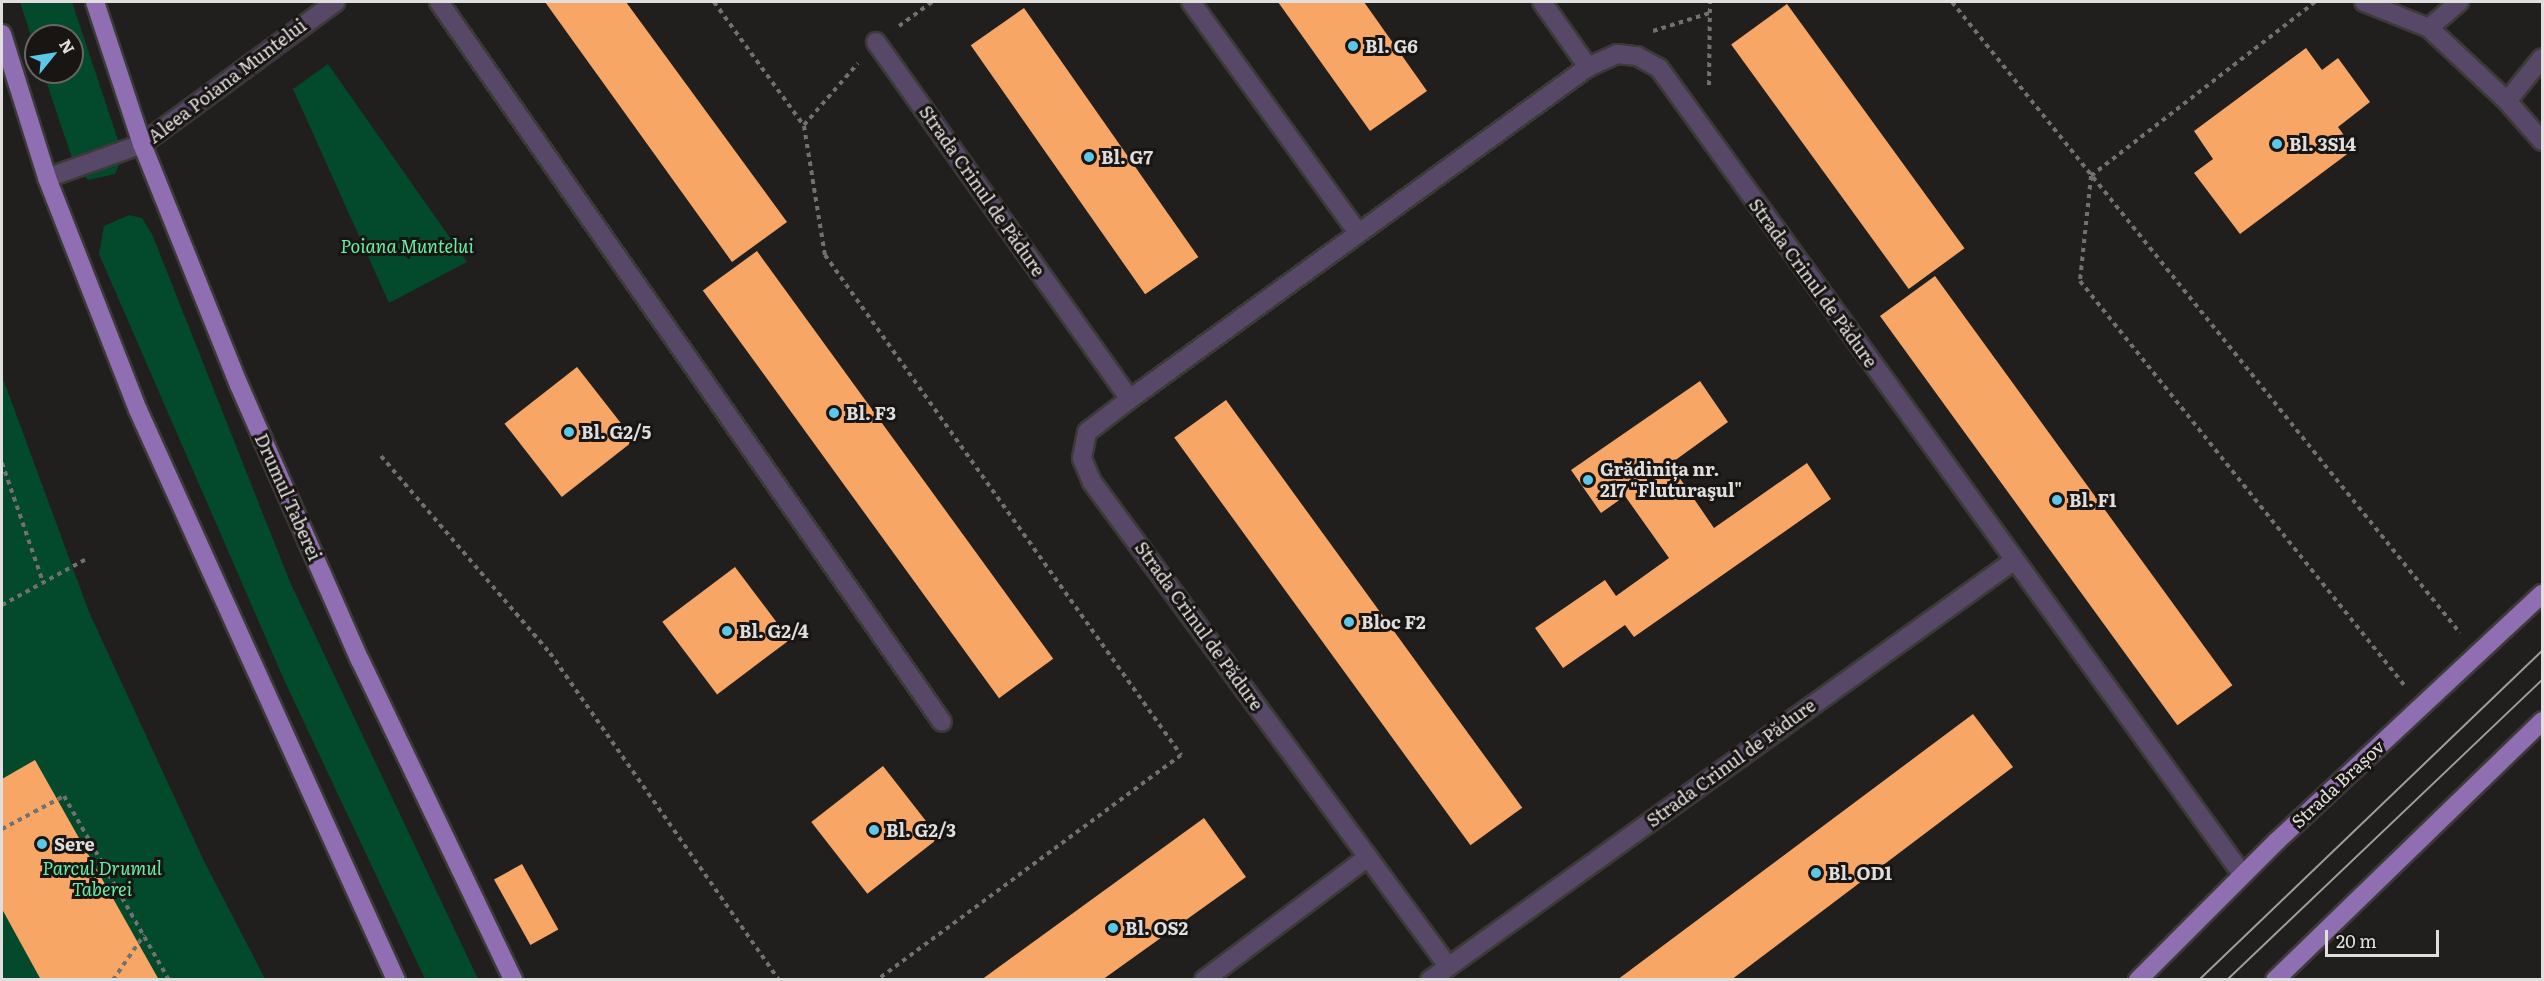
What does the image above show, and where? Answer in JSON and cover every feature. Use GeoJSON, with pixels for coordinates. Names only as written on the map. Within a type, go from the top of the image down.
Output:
{"type":"FeatureCollection","features":[{"type":"Feature","properties":{"kind":"main road","name":"Drumul Taberei"},"geometry":{"type":"LineString","coordinates":[[96,2],[142,144],[238,385],[321,573],[513,980]]}},
{"type":"Feature","properties":{"kind":"main road"},"geometry":{"type":"LineString","coordinates":[[2,34],[47,178],[138,410],[396,980]]}},
{"type":"Feature","properties":{"kind":"main road","name":"Strada Brașov"},"geometry":{"type":"LineString","coordinates":[[2138,980],[2243,875],[2542,594]]}},
{"type":"Feature","properties":{"kind":"main road"},"geometry":{"type":"LineString","coordinates":[[2275,980],[2542,722]]}},
{"type":"Feature","properties":{"kind":"street","name":"Aleea Poiana Muntelui"},"geometry":{"type":"LineString","coordinates":[[47,178],[142,144],[335,2]]}},
{"type":"Feature","properties":{"kind":"street"},"geometry":{"type":"LineString","coordinates":[[439,2],[942,722]]}},
{"type":"Feature","properties":{"kind":"street"},"geometry":{"type":"LineString","coordinates":[[1191,2],[1358,233]]}},
{"type":"Feature","properties":{"kind":"street"},"geometry":{"type":"LineString","coordinates":[[1542,2],[1588,67]]}},
{"type":"Feature","properties":{"kind":"street"},"geometry":{"type":"LineString","coordinates":[[2364,2],[2429,28],[2507,100],[2542,141]]}},
{"type":"Feature","properties":{"kind":"street"},"geometry":{"type":"LineString","coordinates":[[2429,28],[2459,2]]}},
{"type":"Feature","properties":{"kind":"street","name":"Strada Crinul de Pădure"},"geometry":{"type":"LineString","coordinates":[[876,42],[1130,399]]}},
{"type":"Feature","properties":{"kind":"street","name":"Strada Crinul de Pădure"},"geometry":{"type":"LineString","coordinates":[[1448,966],[1092,482],[1082,458],[1087,432],[1130,399],[1588,67],[1617,54],[1637,56],[1659,68],[2243,875]]}},
{"type":"Feature","properties":{"kind":"street"},"geometry":{"type":"LineString","coordinates":[[2507,100],[2542,58]]}},
{"type":"Feature","properties":{"kind":"street","name":"Strada Crinul de Pădure"},"geometry":{"type":"LineString","coordinates":[[1430,980],[2014,560]]}},
{"type":"Feature","properties":{"kind":"street"},"geometry":{"type":"LineString","coordinates":[[1204,980],[1368,857]]}},
{"type":"Feature","properties":{"kind":"path"},"geometry":{"type":"LineString","coordinates":[[714,2],[804,126],[825,255],[1181,754],[877,980]]}},
{"type":"Feature","properties":{"kind":"path"},"geometry":{"type":"LineString","coordinates":[[1707,137],[1710,2]]}},
{"type":"Feature","properties":{"kind":"path"},"geometry":{"type":"LineString","coordinates":[[1952,2],[2478,654]]}},
{"type":"Feature","properties":{"kind":"path"},"geometry":{"type":"LineString","coordinates":[[2315,2],[2091,176],[2080,281],[2422,706]]}},
{"type":"Feature","properties":{"kind":"path"},"geometry":{"type":"LineString","coordinates":[[1617,54],[1650,31],[1710,13]]}},
{"type":"Feature","properties":{"kind":"path"},"geometry":{"type":"LineString","coordinates":[[381,456],[550,653],[779,980]]}},
{"type":"Feature","properties":{"kind":"path"},"geometry":{"type":"LineString","coordinates":[[2,463],[43,582]]}},
{"type":"Feature","properties":{"kind":"path"},"geometry":{"type":"LineString","coordinates":[[2,605],[86,559]]}},
{"type":"Feature","properties":{"kind":"path"},"geometry":{"type":"LineString","coordinates":[[2,829],[64,796],[169,980]]}},
{"type":"Feature","properties":{"kind":"path"},"geometry":{"type":"LineString","coordinates":[[113,980],[144,936]]}},
{"type":"Feature","properties":{"kind":"green space"},"geometry":{"type":"Polygon","coordinates":[[[20,2],[72,2],[79,24],[27,24],[20,2]]]}},
{"type":"Feature","properties":{"kind":"green space"},"geometry":{"type":"Polygon","coordinates":[[[84,38],[122,158],[115,174],[88,180],[73,161],[47,84],[84,84],[84,38]]]}},
{"type":"Feature","properties":{"kind":"green space","name":"Poiana Muntelui"},"geometry":{"type":"Polygon","coordinates":[[[328,64],[467,262],[389,303],[293,89],[328,64]]]}},
{"type":"Feature","properties":{"kind":"green space"},"geometry":{"type":"Polygon","coordinates":[[[129,215],[142,218],[152,234],[290,582],[478,979],[425,979],[285,682],[99,254],[104,226],[129,215]]]}},
{"type":"Feature","properties":{"kind":"green space","name":"Parcul Drumul Taberei"},"geometry":{"type":"Polygon","coordinates":[[[2,376],[89,612],[203,859],[265,979],[2,979],[2,376]]]}},
{"type":"Feature","properties":{"kind":"building"},"geometry":{"type":"Polygon","coordinates":[[[545,2],[626,2],[787,222],[732,262],[545,2]]]}},
{"type":"Feature","properties":{"kind":"building","name":"Bl. G6"},"geometry":{"type":"Polygon","coordinates":[[[1278,2],[1364,2],[1427,91],[1370,131],[1278,2]]]}},
{"type":"Feature","properties":{"kind":"building"},"geometry":{"type":"Polygon","coordinates":[[[1787,4],[1965,248],[1909,289],[1731,45],[1787,4]]]}},
{"type":"Feature","properties":{"kind":"building","name":"Bl. G7"},"geometry":{"type":"Polygon","coordinates":[[[1024,8],[1198,257],[1145,294],[971,45],[1024,8]]]}},
{"type":"Feature","properties":{"kind":"building","name":"Bl. 3S14"},"geometry":{"type":"Polygon","coordinates":[[[2306,48],[2322,70],[2338,58],[2370,102],[2338,127],[2354,149],[2240,234],[2194,173],[2213,159],[2194,131],[2306,48]]]}},
{"type":"Feature","properties":{"kind":"building","name":"Bl. F3"},"geometry":{"type":"Polygon","coordinates":[[[757,251],[1053,659],[999,698],[703,290],[757,251]]]}},
{"type":"Feature","properties":{"kind":"building","name":"Bl. F1"},"geometry":{"type":"Polygon","coordinates":[[[1935,276],[2232,685],[2177,725],[1880,316],[1935,276]]]}},
{"type":"Feature","properties":{"kind":"building","name":"Bl. G2/5"},"geometry":{"type":"Polygon","coordinates":[[[577,367],[634,440],[562,497],[505,424],[577,367]]]}},
{"type":"Feature","properties":{"kind":"building"},"geometry":{"type":"Polygon","coordinates":[[[1700,381],[1728,422],[1670,464],[1714,528],[1807,463],[1831,499],[1634,637],[1625,625],[1563,668],[1535,628],[1605,580],[1616,596],[1669,558],[1625,496],[1601,513],[1571,470],[1700,381]]]}},
{"type":"Feature","properties":{"kind":"building","name":"Bloc F2"},"geometry":{"type":"Polygon","coordinates":[[[1226,400],[1522,808],[1470,845],[1174,438],[1226,400]]]}},
{"type":"Feature","properties":{"kind":"building","name":"Bl. G2/4"},"geometry":{"type":"Polygon","coordinates":[[[735,567],[790,640],[717,694],[662,622],[735,567]]]}},
{"type":"Feature","properties":{"kind":"building","name":"Bl. OD1"},"geometry":{"type":"Polygon","coordinates":[[[1973,714],[2013,767],[1731,980],[1617,980],[1973,714]]]}},
{"type":"Feature","properties":{"kind":"building","name":"Sere"},"geometry":{"type":"Polygon","coordinates":[[[35,760],[159,980],[41,980],[2,909],[2,779],[35,760]]]}},
{"type":"Feature","properties":{"kind":"building","name":"Bl. G2/3"},"geometry":{"type":"Polygon","coordinates":[[[883,766],[939,838],[867,894],[811,822],[883,766]]]}},
{"type":"Feature","properties":{"kind":"building","name":"Bl. OS2"},"geometry":{"type":"Polygon","coordinates":[[[1204,818],[1246,877],[1102,980],[981,980],[1204,818]]]}},
{"type":"Feature","properties":{"kind":"building"},"geometry":{"type":"Polygon","coordinates":[[[522,864],[558,930],[530,945],[494,880],[522,864]]]}},
{"type":"Feature","properties":{"kind":"tram line"},"geometry":{"type":"LineString","coordinates":[[2199,980],[2542,651]]}},
{"type":"Feature","properties":{"kind":"tram line"},"geometry":{"type":"LineString","coordinates":[[2227,980],[2542,680]]}},
{"type":"Feature","properties":{"kind":"place","name":"Bl. G6"},"geometry":{"type":"Point","coordinates":[1353,46]}},
{"type":"Feature","properties":{"kind":"place","name":"Bl. 3S14"},"geometry":{"type":"Point","coordinates":[2277,144]}},
{"type":"Feature","properties":{"kind":"place","name":"Bl. G7"},"geometry":{"type":"Point","coordinates":[1089,157]}},
{"type":"Feature","properties":{"kind":"place","name":"Bl. F3"},"geometry":{"type":"Point","coordinates":[834,413]}},
{"type":"Feature","properties":{"kind":"place","name":"Bl. G2/5"},"geometry":{"type":"Point","coordinates":[569,432]}},
{"type":"Feature","properties":{"kind":"place","name":"Grădinița nr. 217 \"Fluturaşul\""},"geometry":{"type":"Point","coordinates":[1588,480]}},
{"type":"Feature","properties":{"kind":"place","name":"Bl. F1"},"geometry":{"type":"Point","coordinates":[2057,500]}},
{"type":"Feature","properties":{"kind":"place","name":"Bloc F2"},"geometry":{"type":"Point","coordinates":[1349,622]}},
{"type":"Feature","properties":{"kind":"place","name":"Bl. G2/4"},"geometry":{"type":"Point","coordinates":[727,631]}},
{"type":"Feature","properties":{"kind":"place","name":"Bl. G2/3"},"geometry":{"type":"Point","coordinates":[874,830]}},
{"type":"Feature","properties":{"kind":"place","name":"Sere"},"geometry":{"type":"Point","coordinates":[42,844]}},
{"type":"Feature","properties":{"kind":"place","name":"Bl. OD1"},"geometry":{"type":"Point","coordinates":[1816,873]}},
{"type":"Feature","properties":{"kind":"place","name":"Bl. OS2"},"geometry":{"type":"Point","coordinates":[1113,928]}}]}
